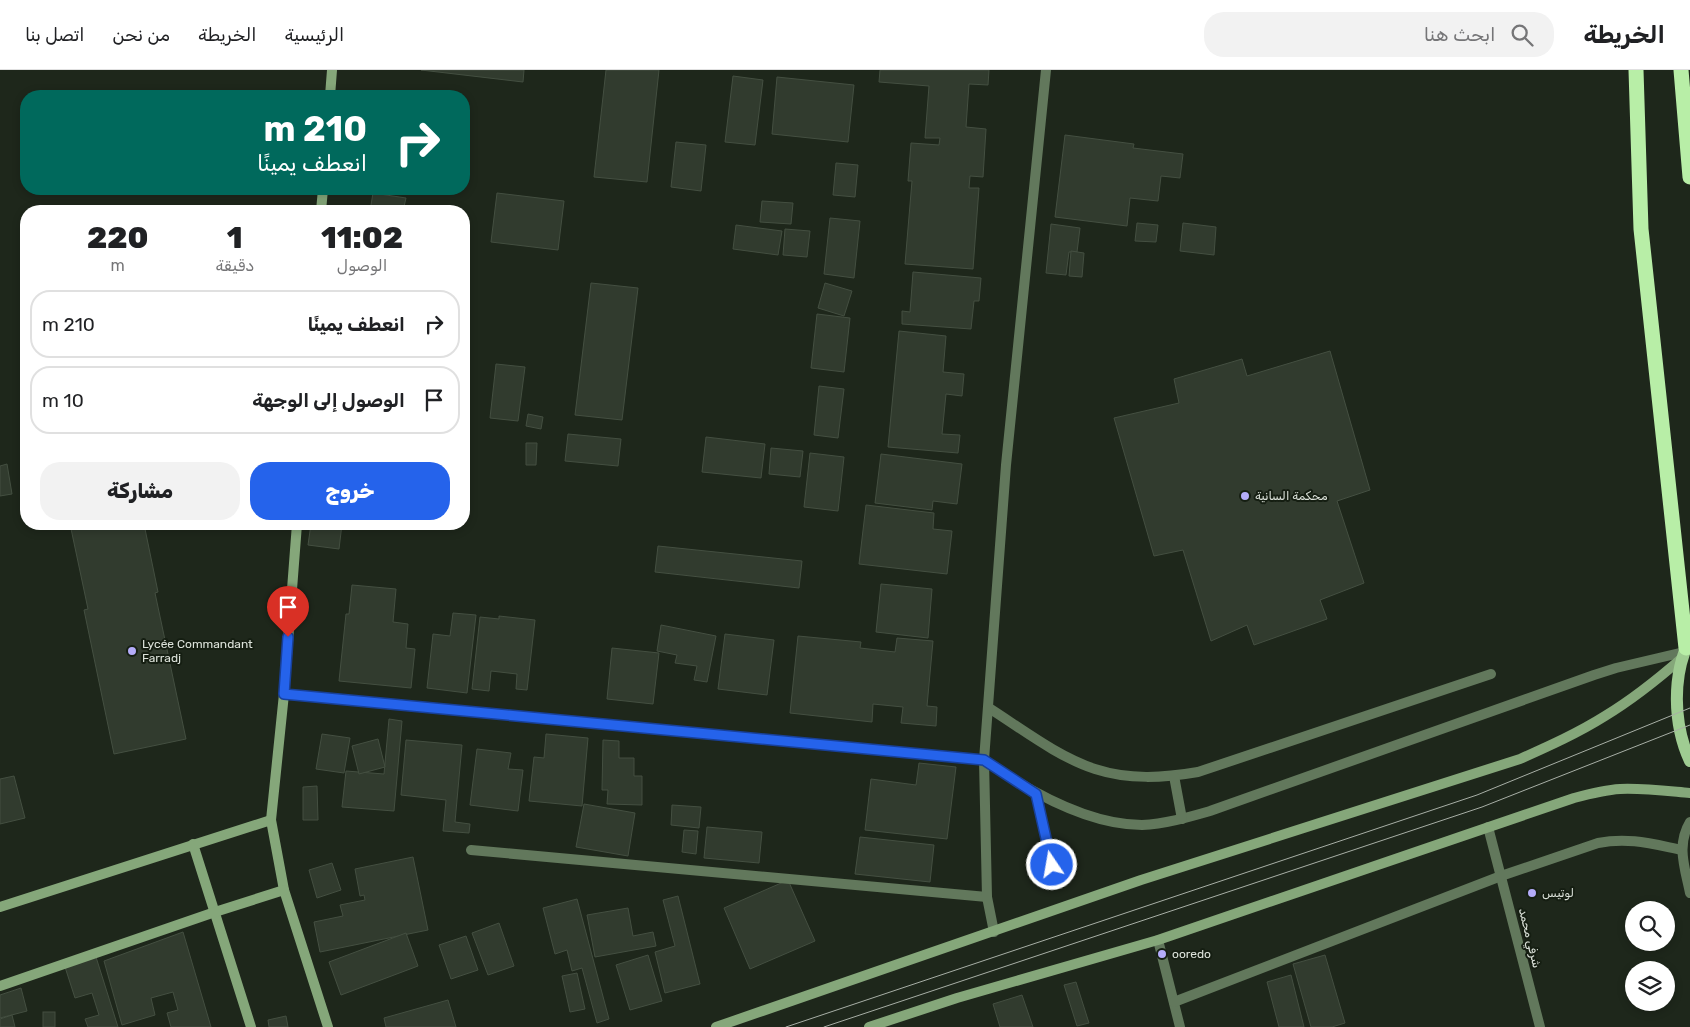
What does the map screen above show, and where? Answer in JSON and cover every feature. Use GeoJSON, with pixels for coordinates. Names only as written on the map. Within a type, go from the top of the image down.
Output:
{"type":"FeatureCollection","features":[{"type":"Feature","properties":{"kind":"highway"},"geometry":{"type":"LineString","coordinates":[[1636,70],[1641,229],[1686,649]]}},
{"type":"Feature","properties":{"kind":"highway"},"geometry":{"type":"LineString","coordinates":[[1681,70],[1690,177]]}},
{"type":"Feature","properties":{"kind":"main road"},"geometry":{"type":"LineString","coordinates":[[330,90],[332,70]]}},
{"type":"Feature","properties":{"kind":"main road"},"geometry":{"type":"LineString","coordinates":[[297,530],[284,694],[271,820],[284,890],[328,1027]]}},
{"type":"Feature","properties":{"kind":"main road"},"geometry":{"type":"LineString","coordinates":[[1686,649],[1678,686],[1677,713],[1680,730],[1690,761]]}},
{"type":"Feature","properties":{"kind":"main road"},"geometry":{"type":"LineString","coordinates":[[716,1027],[1141,880],[1520,759],[1564,739],[1606,716],[1646,689],[1686,649]]}},
{"type":"Feature","properties":{"kind":"main road"},"geometry":{"type":"LineString","coordinates":[[868,1027],[958,998],[1158,940],[1574,798],[1600,791],[1645,789],[1690,793]]}},
{"type":"Feature","properties":{"kind":"main road"},"geometry":{"type":"LineString","coordinates":[[0,907],[271,820]]}},
{"type":"Feature","properties":{"kind":"main road"},"geometry":{"type":"LineString","coordinates":[[193,844],[251,1027]]}},
{"type":"Feature","properties":{"kind":"main road"},"geometry":{"type":"LineString","coordinates":[[0,986],[214,912],[284,890]]}},
{"type":"Feature","properties":{"kind":"street"},"geometry":{"type":"LineString","coordinates":[[994,932],[987,897],[984,760],[1006,465],[1046,70]]}},
{"type":"Feature","properties":{"kind":"street"},"geometry":{"type":"LineString","coordinates":[[284,694],[984,760],[1036,794],[1071,809],[1107,820],[1142,825],[1182,819],[1210,811],[1616,668],[1686,649]]}},
{"type":"Feature","properties":{"kind":"street"},"geometry":{"type":"LineString","coordinates":[[988,708],[1067,757],[1095,769],[1122,775],[1150,778],[1198,772],[1491,674]]}},
{"type":"Feature","properties":{"kind":"street"},"geometry":{"type":"LineString","coordinates":[[1174,776],[1182,819]]}},
{"type":"Feature","properties":{"kind":"street"},"geometry":{"type":"LineString","coordinates":[[1036,794],[1052,865]]}},
{"type":"Feature","properties":{"kind":"street"},"geometry":{"type":"LineString","coordinates":[[1690,822],[1683,837],[1682,850],[1690,893]]}},
{"type":"Feature","properties":{"kind":"street","name":"شرفي محمد"},"geometry":{"type":"LineString","coordinates":[[1488,827],[1540,1027]]}},
{"type":"Feature","properties":{"kind":"street"},"geometry":{"type":"LineString","coordinates":[[1174,1002],[1501,876],[1598,843],[1612,840],[1633,840],[1682,850]]}},
{"type":"Feature","properties":{"kind":"street"},"geometry":{"type":"LineString","coordinates":[[471,850],[987,897]]}},
{"type":"Feature","properties":{"kind":"street"},"geometry":{"type":"LineString","coordinates":[[1158,940],[1180,1027]]}},
{"type":"Feature","properties":{"kind":"building"},"geometry":{"type":"Polygon","coordinates":[[[421,70],[524,70],[523,82],[421,70]]]}},
{"type":"Feature","properties":{"kind":"building"},"geometry":{"type":"Polygon","coordinates":[[[606,70],[659,70],[647,182],[594,177],[606,70]]]}},
{"type":"Feature","properties":{"kind":"building"},"geometry":{"type":"Polygon","coordinates":[[[880,70],[989,70],[988,85],[969,84],[966,127],[986,129],[983,177],[970,176],[969,188],[979,188],[973,269],[905,264],[912,181],[908,181],[911,143],[939,145],[940,138],[925,138],[929,86],[879,82],[880,70]]]}},
{"type":"Feature","properties":{"kind":"building"},"geometry":{"type":"Polygon","coordinates":[[[733,76],[763,80],[755,145],[725,142],[733,76]]]}},
{"type":"Feature","properties":{"kind":"building"},"geometry":{"type":"Polygon","coordinates":[[[777,77],[854,85],[848,142],[772,134],[777,77]]]}},
{"type":"Feature","properties":{"kind":"building"},"geometry":{"type":"Polygon","coordinates":[[[1065,135],[1134,144],[1133,148],[1183,154],[1180,178],[1161,176],[1158,201],[1130,198],[1127,226],[1055,217],[1065,135]]]}},
{"type":"Feature","properties":{"kind":"building"},"geometry":{"type":"Polygon","coordinates":[[[676,142],[706,145],[701,191],[671,187],[676,142]]]}},
{"type":"Feature","properties":{"kind":"building"},"geometry":{"type":"Polygon","coordinates":[[[836,163],[858,165],[855,197],[833,195],[836,163]]]}},
{"type":"Feature","properties":{"kind":"building"},"geometry":{"type":"Polygon","coordinates":[[[497,193],[564,201],[558,250],[491,242],[497,193]]]}},
{"type":"Feature","properties":{"kind":"building"},"geometry":{"type":"Polygon","coordinates":[[[373,195],[406,198],[404,205],[371,205],[373,195]]]}},
{"type":"Feature","properties":{"kind":"building"},"geometry":{"type":"Polygon","coordinates":[[[762,201],[793,203],[791,224],[760,222],[762,201]]]}},
{"type":"Feature","properties":{"kind":"building"},"geometry":{"type":"Polygon","coordinates":[[[830,218],[860,221],[854,278],[824,274],[830,218]]]}},
{"type":"Feature","properties":{"kind":"building"},"geometry":{"type":"Polygon","coordinates":[[[1137,223],[1158,225],[1156,242],[1135,241],[1137,223]]]}},
{"type":"Feature","properties":{"kind":"building"},"geometry":{"type":"Polygon","coordinates":[[[1183,223],[1216,227],[1214,255],[1180,251],[1183,223]]]}},
{"type":"Feature","properties":{"kind":"building"},"geometry":{"type":"Polygon","coordinates":[[[1051,224],[1080,228],[1077,252],[1069,252],[1066,275],[1046,273],[1051,224]]]}},
{"type":"Feature","properties":{"kind":"building"},"geometry":{"type":"Polygon","coordinates":[[[736,225],[782,231],[778,255],[733,249],[736,225]]]}},
{"type":"Feature","properties":{"kind":"building"},"geometry":{"type":"Polygon","coordinates":[[[785,229],[810,231],[807,257],[783,255],[785,229]]]}},
{"type":"Feature","properties":{"kind":"building"},"geometry":{"type":"Polygon","coordinates":[[[1071,251],[1084,253],[1082,277],[1069,276],[1071,251]]]}},
{"type":"Feature","properties":{"kind":"building"},"geometry":{"type":"Polygon","coordinates":[[[913,272],[981,278],[979,301],[974,301],[971,329],[902,324],[902,311],[910,312],[913,272]]]}},
{"type":"Feature","properties":{"kind":"building"},"geometry":{"type":"Polygon","coordinates":[[[591,283],[638,288],[622,420],[575,415],[591,283]]]}},
{"type":"Feature","properties":{"kind":"building"},"geometry":{"type":"Polygon","coordinates":[[[825,283],[852,291],[844,316],[818,308],[825,283]]]}},
{"type":"Feature","properties":{"kind":"building"},"geometry":{"type":"Polygon","coordinates":[[[817,314],[850,318],[844,372],[811,368],[817,314]]]}},
{"type":"Feature","properties":{"kind":"building"},"geometry":{"type":"Polygon","coordinates":[[[899,331],[946,336],[943,372],[964,374],[962,396],[946,394],[942,434],[960,435],[958,453],[888,447],[899,331]]]}},
{"type":"Feature","properties":{"kind":"building","name":"محكمة السانية"},"geometry":{"type":"Polygon","coordinates":[[[1330,351],[1370,490],[1337,501],[1364,583],[1320,600],[1327,619],[1254,645],[1247,625],[1211,641],[1183,550],[1154,556],[1114,418],[1179,403],[1174,379],[1242,359],[1247,376],[1330,351]]]}},
{"type":"Feature","properties":{"kind":"building"},"geometry":{"type":"Polygon","coordinates":[[[496,364],[525,367],[518,421],[490,418],[496,364]]]}},
{"type":"Feature","properties":{"kind":"building"},"geometry":{"type":"Polygon","coordinates":[[[819,386],[844,389],[838,438],[814,435],[819,386]]]}},
{"type":"Feature","properties":{"kind":"building"},"geometry":{"type":"Polygon","coordinates":[[[528,414],[543,417],[541,429],[526,426],[528,414]]]}},
{"type":"Feature","properties":{"kind":"building"},"geometry":{"type":"Polygon","coordinates":[[[568,434],[621,439],[618,466],[565,461],[568,434]]]}},
{"type":"Feature","properties":{"kind":"building"},"geometry":{"type":"Polygon","coordinates":[[[706,437],[765,444],[761,478],[702,472],[706,437]]]}},
{"type":"Feature","properties":{"kind":"building"},"geometry":{"type":"Polygon","coordinates":[[[526,443],[537,443],[536,465],[526,465],[526,443]]]}},
{"type":"Feature","properties":{"kind":"building"},"geometry":{"type":"Polygon","coordinates":[[[771,448],[803,451],[800,477],[769,474],[771,448]]]}},
{"type":"Feature","properties":{"kind":"building"},"geometry":{"type":"Polygon","coordinates":[[[810,453],[844,457],[838,511],[804,507],[810,453]]]}},
{"type":"Feature","properties":{"kind":"building"},"geometry":{"type":"Polygon","coordinates":[[[881,454],[962,464],[957,504],[933,501],[932,510],[875,503],[881,454]]]}},
{"type":"Feature","properties":{"kind":"building"},"geometry":{"type":"Polygon","coordinates":[[[7,464],[12,494],[0,496],[0,466],[7,464]]]}},
{"type":"Feature","properties":{"kind":"building"},"geometry":{"type":"Polygon","coordinates":[[[866,505],[934,513],[933,529],[952,531],[947,574],[859,564],[866,505]]]}},
{"type":"Feature","properties":{"kind":"building"},"geometry":{"type":"Polygon","coordinates":[[[71,530],[145,530],[158,592],[155,593],[186,739],[114,754],[84,610],[88,609],[71,530]]]}},
{"type":"Feature","properties":{"kind":"building"},"geometry":{"type":"Polygon","coordinates":[[[310,530],[341,530],[339,549],[308,545],[310,530]]]}},
{"type":"Feature","properties":{"kind":"building"},"geometry":{"type":"Polygon","coordinates":[[[658,546],[802,561],[799,588],[655,572],[658,546]]]}},
{"type":"Feature","properties":{"kind":"building"},"geometry":{"type":"Polygon","coordinates":[[[881,584],[932,589],[928,638],[876,632],[881,584]]]}},
{"type":"Feature","properties":{"kind":"building"},"geometry":{"type":"Polygon","coordinates":[[[352,585],[396,589],[393,622],[408,624],[406,648],[415,649],[411,688],[339,681],[346,614],[349,614],[352,585]]]}},
{"type":"Feature","properties":{"kind":"building"},"geometry":{"type":"Polygon","coordinates":[[[453,613],[476,615],[467,693],[427,688],[433,634],[450,636],[453,613]]]}},
{"type":"Feature","properties":{"kind":"building"},"geometry":{"type":"Polygon","coordinates":[[[499,616],[535,620],[527,690],[516,689],[517,674],[491,671],[489,691],[472,689],[480,617],[499,619],[499,616]]]}},
{"type":"Feature","properties":{"kind":"building"},"geometry":{"type":"Polygon","coordinates":[[[661,625],[716,636],[707,682],[694,680],[697,666],[675,663],[677,655],[657,651],[661,625]]]}},
{"type":"Feature","properties":{"kind":"building"},"geometry":{"type":"Polygon","coordinates":[[[725,634],[774,640],[767,695],[718,689],[725,634]]]}},
{"type":"Feature","properties":{"kind":"building"},"geometry":{"type":"Polygon","coordinates":[[[798,636],[861,642],[860,648],[895,652],[897,638],[933,641],[927,706],[937,707],[936,726],[901,723],[903,707],[873,704],[872,722],[790,713],[798,636]]]}},
{"type":"Feature","properties":{"kind":"building"},"geometry":{"type":"Polygon","coordinates":[[[612,648],[659,653],[653,704],[607,699],[612,648]]]}},
{"type":"Feature","properties":{"kind":"building"},"geometry":{"type":"Polygon","coordinates":[[[389,719],[402,721],[394,811],[342,807],[346,771],[384,774],[389,719]]]}},
{"type":"Feature","properties":{"kind":"building"},"geometry":{"type":"Polygon","coordinates":[[[322,734],[350,738],[344,773],[316,769],[322,734]]]}},
{"type":"Feature","properties":{"kind":"building"},"geometry":{"type":"Polygon","coordinates":[[[546,734],[588,738],[582,806],[529,801],[534,757],[544,758],[546,734]]]}},
{"type":"Feature","properties":{"kind":"building"},"geometry":{"type":"Polygon","coordinates":[[[378,739],[385,767],[359,774],[352,746],[378,739]]]}},
{"type":"Feature","properties":{"kind":"building"},"geometry":{"type":"Polygon","coordinates":[[[406,740],[462,745],[455,822],[470,824],[469,833],[443,831],[446,800],[401,795],[406,740]]]}},
{"type":"Feature","properties":{"kind":"building"},"geometry":{"type":"Polygon","coordinates":[[[603,740],[619,741],[619,758],[634,758],[634,776],[642,776],[642,805],[607,804],[608,790],[602,790],[603,740]]]}},
{"type":"Feature","properties":{"kind":"building"},"geometry":{"type":"Polygon","coordinates":[[[477,749],[511,753],[508,769],[523,770],[518,811],[470,805],[477,749]]]}},
{"type":"Feature","properties":{"kind":"building"},"geometry":{"type":"Polygon","coordinates":[[[919,763],[956,767],[947,839],[865,830],[871,779],[916,785],[919,763]]]}},
{"type":"Feature","properties":{"kind":"building"},"geometry":{"type":"Polygon","coordinates":[[[14,776],[25,818],[0,824],[0,779],[14,776]]]}},
{"type":"Feature","properties":{"kind":"building"},"geometry":{"type":"Polygon","coordinates":[[[317,786],[318,820],[303,820],[303,787],[317,786]]]}},
{"type":"Feature","properties":{"kind":"building"},"geometry":{"type":"Polygon","coordinates":[[[584,804],[635,813],[628,856],[576,847],[584,804]]]}},
{"type":"Feature","properties":{"kind":"building"},"geometry":{"type":"Polygon","coordinates":[[[672,805],[701,807],[699,828],[671,825],[672,805]]]}},
{"type":"Feature","properties":{"kind":"building"},"geometry":{"type":"Polygon","coordinates":[[[707,827],[762,832],[759,863],[704,858],[707,827]]]}},
{"type":"Feature","properties":{"kind":"building"},"geometry":{"type":"Polygon","coordinates":[[[684,830],[698,831],[696,854],[682,852],[684,830]]]}},
{"type":"Feature","properties":{"kind":"building"},"geometry":{"type":"Polygon","coordinates":[[[860,837],[934,845],[930,882],[855,874],[860,837]]]}},
{"type":"Feature","properties":{"kind":"building"},"geometry":{"type":"Polygon","coordinates":[[[413,857],[428,930],[320,952],[314,922],[343,916],[340,905],[365,900],[364,895],[360,896],[355,869],[413,857]]]}},
{"type":"Feature","properties":{"kind":"building"},"geometry":{"type":"Polygon","coordinates":[[[332,863],[341,890],[317,898],[309,870],[332,863]]]}},
{"type":"Feature","properties":{"kind":"building"},"geometry":{"type":"Polygon","coordinates":[[[788,880],[815,941],[750,969],[724,908],[788,880]]]}},
{"type":"Feature","properties":{"kind":"building"},"geometry":{"type":"Polygon","coordinates":[[[678,896],[700,984],[665,993],[655,952],[675,946],[663,900],[678,896]]]}},
{"type":"Feature","properties":{"kind":"building"},"geometry":{"type":"Polygon","coordinates":[[[577,899],[609,1019],[597,1023],[582,968],[572,971],[567,950],[555,954],[543,908],[577,899]]]}},
{"type":"Feature","properties":{"kind":"building"},"geometry":{"type":"Polygon","coordinates":[[[628,908],[633,936],[653,932],[656,946],[595,957],[587,915],[628,908]]]}},
{"type":"Feature","properties":{"kind":"building"},"geometry":{"type":"Polygon","coordinates":[[[499,923],[514,966],[488,975],[472,933],[499,923]]]}},
{"type":"Feature","properties":{"kind":"building"},"geometry":{"type":"Polygon","coordinates":[[[183,932],[211,1027],[171,1027],[167,1013],[178,1010],[173,992],[151,998],[155,1015],[122,1025],[104,961],[183,932]]]}},
{"type":"Feature","properties":{"kind":"building"},"geometry":{"type":"Polygon","coordinates":[[[406,933],[418,966],[341,995],[329,962],[406,933]]]}},
{"type":"Feature","properties":{"kind":"building"},"geometry":{"type":"Polygon","coordinates":[[[466,936],[478,970],[451,979],[439,945],[466,936]]]}},
{"type":"Feature","properties":{"kind":"building"},"geometry":{"type":"Polygon","coordinates":[[[648,955],[662,1001],[630,1010],[616,965],[648,955]]]}},
{"type":"Feature","properties":{"kind":"building"},"geometry":{"type":"Polygon","coordinates":[[[1325,955],[1345,1023],[1332,1027],[1311,1027],[1293,964],[1325,955]]]}},
{"type":"Feature","properties":{"kind":"building"},"geometry":{"type":"Polygon","coordinates":[[[96,957],[118,1027],[88,1027],[85,1019],[99,1015],[92,993],[75,998],[65,967],[96,957]]]}},
{"type":"Feature","properties":{"kind":"building"},"geometry":{"type":"Polygon","coordinates":[[[577,973],[585,1009],[570,1012],[562,976],[577,973]]]}},
{"type":"Feature","properties":{"kind":"building"},"geometry":{"type":"Polygon","coordinates":[[[1291,975],[1304,1027],[1279,1027],[1267,982],[1291,975]]]}},
{"type":"Feature","properties":{"kind":"building"},"geometry":{"type":"Polygon","coordinates":[[[1076,982],[1089,1023],[1077,1026],[1064,985],[1076,982]]]}},
{"type":"Feature","properties":{"kind":"building"},"geometry":{"type":"Polygon","coordinates":[[[21,988],[27,1011],[0,1018],[0,995],[21,988]]]}},
{"type":"Feature","properties":{"kind":"building"},"geometry":{"type":"Polygon","coordinates":[[[1022,995],[1033,1027],[1000,1027],[993,1004],[1022,995]]]}},
{"type":"Feature","properties":{"kind":"building"},"geometry":{"type":"Polygon","coordinates":[[[448,1000],[456,1027],[386,1027],[384,1018],[448,1000]]]}},
{"type":"Feature","properties":{"kind":"building"},"geometry":{"type":"Polygon","coordinates":[[[43,1012],[55,1012],[55,1027],[43,1027],[43,1012]]]}},
{"type":"Feature","properties":{"kind":"building"},"geometry":{"type":"Polygon","coordinates":[[[12,1015],[15,1027],[0,1027],[0,1019],[12,1015]]]}},
{"type":"Feature","properties":{"kind":"building"},"geometry":{"type":"Polygon","coordinates":[[[286,1016],[288,1027],[269,1027],[268,1020],[286,1016]]]}},
{"type":"Feature","properties":{"kind":"tram line"},"geometry":{"type":"LineString","coordinates":[[786,1027],[1477,795],[1690,708]]}},
{"type":"Feature","properties":{"kind":"tram line"},"geometry":{"type":"LineString","coordinates":[[824,1027],[1482,807],[1690,725]]}},
{"type":"Feature","properties":{"kind":"place","name":"محكمة السانية"},"geometry":{"type":"Point","coordinates":[1245,496]}},
{"type":"Feature","properties":{"kind":"place","name":"Lycée Commandant Farradj"},"geometry":{"type":"Point","coordinates":[132,651]}},
{"type":"Feature","properties":{"kind":"place","name":"لوتيس"},"geometry":{"type":"Point","coordinates":[1532,893]}},
{"type":"Feature","properties":{"kind":"place","name":"ooredo"},"geometry":{"type":"Point","coordinates":[1162,954]}},
{"type":"Feature","properties":{"kind":"route"},"geometry":{"type":"LineString","coordinates":[[288,637],[284,694],[984,760],[1036,794],[1052,865]]}}]}
